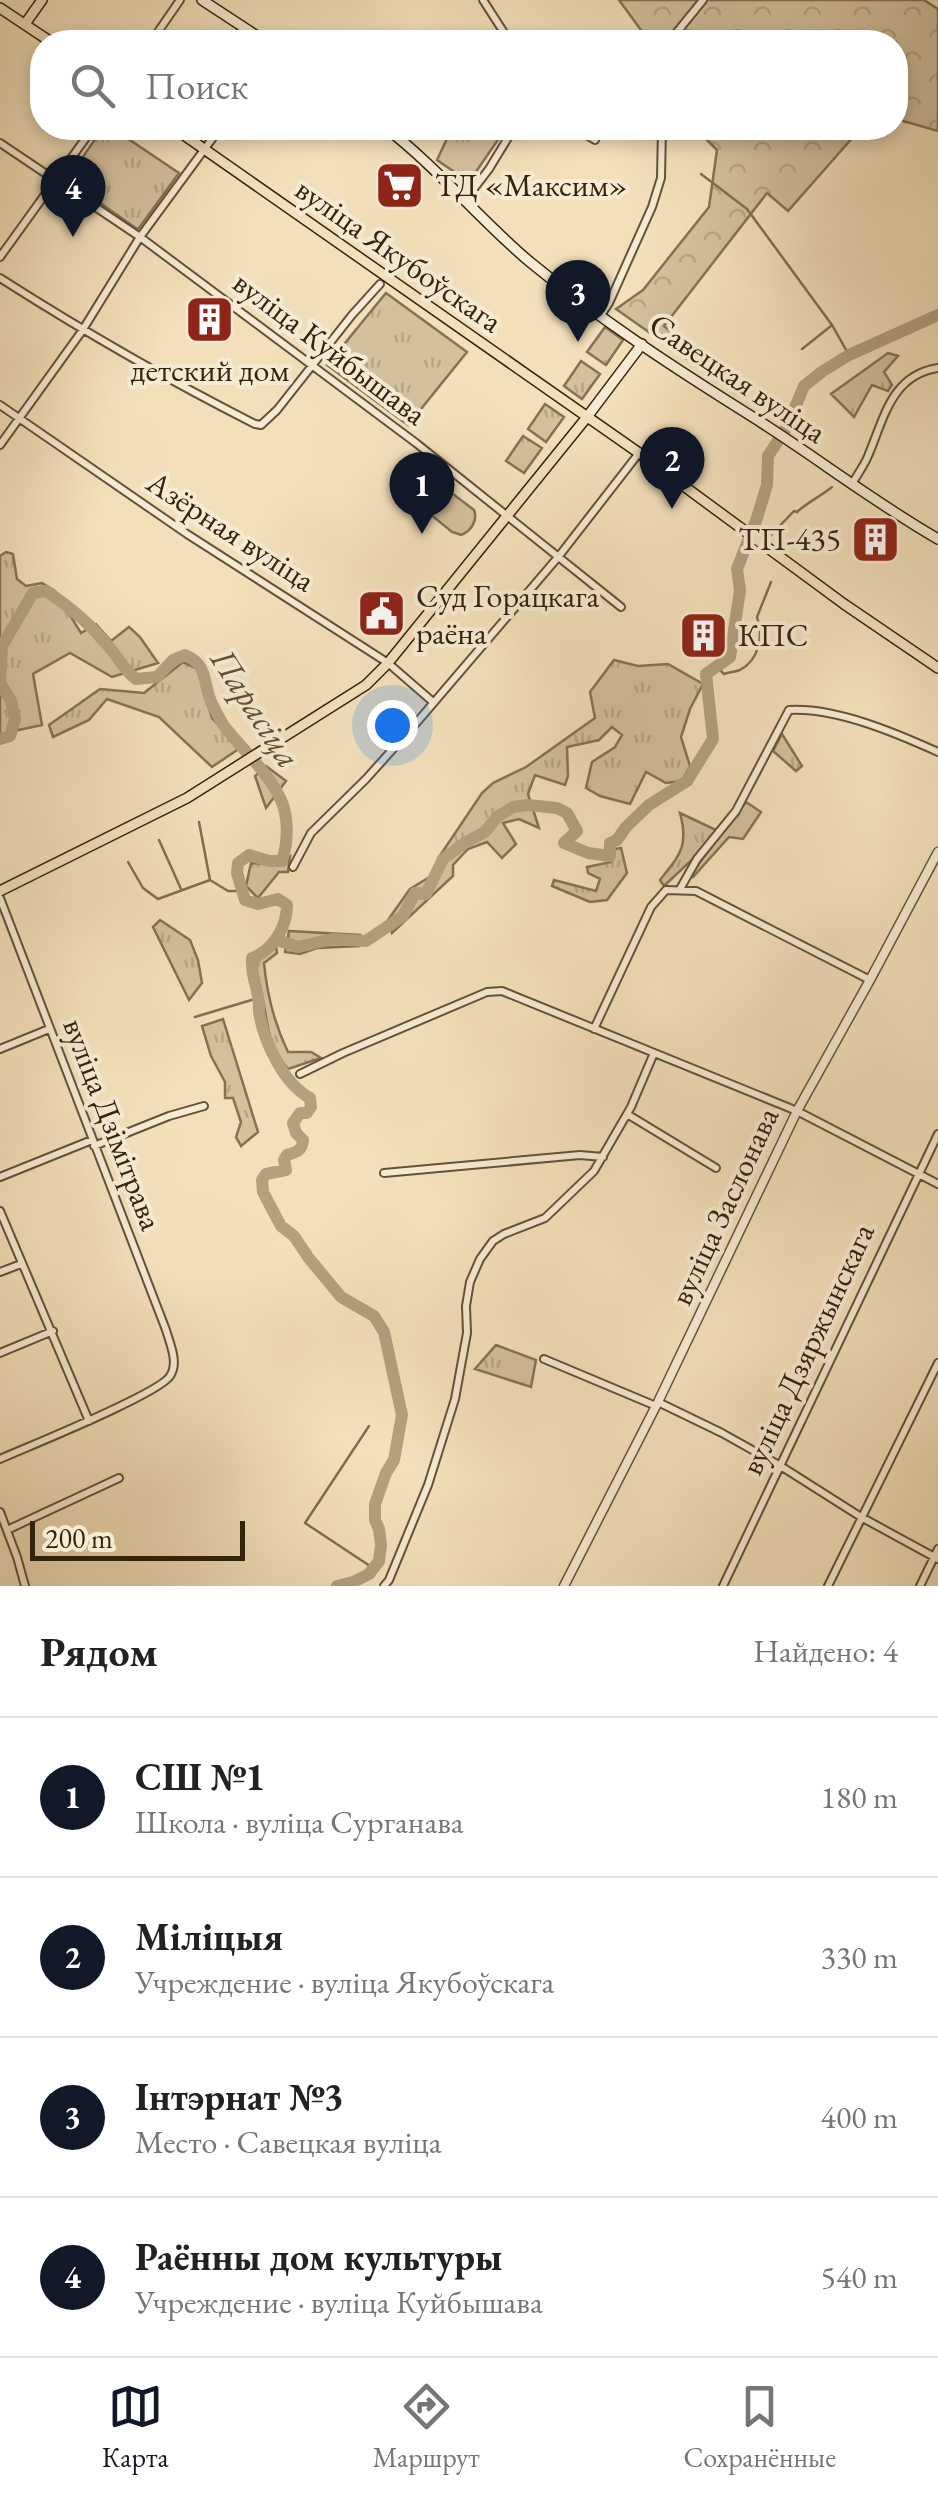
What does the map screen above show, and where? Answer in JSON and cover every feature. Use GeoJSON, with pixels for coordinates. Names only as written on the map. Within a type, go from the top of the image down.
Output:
{"type":"FeatureCollection","features":[{"type":"Feature","properties":{"kind":"main road"},"geometry":{"type":"LineString","coordinates":[[25,24],[42,0]]}},
{"type":"Feature","properties":{"kind":"main road"},"geometry":{"type":"LineString","coordinates":[[202,0],[248,30]]}},
{"type":"Feature","properties":{"kind":"main road"},"geometry":{"type":"LineString","coordinates":[[0,8],[34,30]]}},
{"type":"Feature","properties":{"kind":"main road","name":"вуліца Якубоўскага"},"geometry":{"type":"LineString","coordinates":[[191,140],[938,668]]}},
{"type":"Feature","properties":{"kind":"main road","name":"Савецкая вуліца"},"geometry":{"type":"LineString","coordinates":[[400,140],[532,263],[715,395],[938,539]]}},
{"type":"Feature","properties":{"kind":"main road"},"geometry":{"type":"LineString","coordinates":[[0,894],[187,798],[366,685],[508,515],[642,344]]}},
{"type":"Feature","properties":{"kind":"street"},"geometry":{"type":"LineString","coordinates":[[159,30],[180,0]]}},
{"type":"Feature","properties":{"kind":"street"},"geometry":{"type":"LineString","coordinates":[[482,0],[502,30]]}},
{"type":"Feature","properties":{"kind":"street"},"geometry":{"type":"LineString","coordinates":[[679,30],[703,0]]}},
{"type":"Feature","properties":{"kind":"street"},"geometry":{"type":"LineString","coordinates":[[0,257],[83,140]]}},
{"type":"Feature","properties":{"kind":"street"},"geometry":{"type":"LineString","coordinates":[[0,445],[211,140]]}},
{"type":"Feature","properties":{"kind":"street"},"geometry":{"type":"LineString","coordinates":[[466,199],[506,140]]}},
{"type":"Feature","properties":{"kind":"street"},"geometry":{"type":"LineString","coordinates":[[601,314],[652,207],[660,178],[662,140]]}},
{"type":"Feature","properties":{"kind":"street","name":"вуліца Куйбышава"},"geometry":{"type":"LineString","coordinates":[[0,144],[140,238],[416,442],[620,607]]}},
{"type":"Feature","properties":{"kind":"street"},"geometry":{"type":"LineString","coordinates":[[0,278],[82,331],[256,424],[266,423],[380,284]]}},
{"type":"Feature","properties":{"kind":"street"},"geometry":{"type":"LineString","coordinates":[[851,485],[868,458],[877,428],[910,377],[938,368]]}},
{"type":"Feature","properties":{"kind":"street","name":"Азёрная вуліца"},"geometry":{"type":"LineString","coordinates":[[0,404],[187,534],[388,663],[433,702]]}},
{"type":"Feature","properties":{"kind":"street"},"geometry":{"type":"LineString","coordinates":[[293,867],[311,833],[366,779],[433,702],[559,556],[640,454]]}},
{"type":"Feature","properties":{"kind":"street"},"geometry":{"type":"LineString","coordinates":[[680,889],[697,859],[736,810],[789,710],[806,709],[841,717],[938,752]]}},
{"type":"Feature","properties":{"kind":"street","name":"вуліца Заслонава"},"geometry":{"type":"LineString","coordinates":[[564,1586],[658,1404],[796,1111],[938,852]]}},
{"type":"Feature","properties":{"kind":"street"},"geometry":{"type":"LineString","coordinates":[[594,1029],[650,907],[666,890],[696,891],[870,980]]}},
{"type":"Feature","properties":{"kind":"street","name":"вуліца Дзімітрава"},"geometry":{"type":"LineString","coordinates":[[0,894],[173,1351],[169,1380],[88,1421]]}},
{"type":"Feature","properties":{"kind":"street"},"geometry":{"type":"LineString","coordinates":[[300,1074],[486,992],[502,991],[796,1111],[938,1184]]}},
{"type":"Feature","properties":{"kind":"street"},"geometry":{"type":"LineString","coordinates":[[0,1048],[49,1029]]}},
{"type":"Feature","properties":{"kind":"street"},"geometry":{"type":"LineString","coordinates":[[384,1586],[411,1528],[455,1399],[467,1332],[470,1282],[480,1259],[492,1241],[545,1218],[594,1171],[627,1114],[654,1054]]}},
{"type":"Feature","properties":{"kind":"street"},"geometry":{"type":"LineString","coordinates":[[0,1177],[204,1106]]}},
{"type":"Feature","properties":{"kind":"street"},"geometry":{"type":"LineString","coordinates":[[627,1114],[716,1168]]}},
{"type":"Feature","properties":{"kind":"street","name":"вуліца Дзяржынскага"},"geometry":{"type":"LineString","coordinates":[[723,1586],[938,1134]]}},
{"type":"Feature","properties":{"kind":"street"},"geometry":{"type":"LineString","coordinates":[[384,1172],[565,1156],[603,1157]]}},
{"type":"Feature","properties":{"kind":"street"},"geometry":{"type":"LineString","coordinates":[[0,1212],[88,1421],[0,1459]]}},
{"type":"Feature","properties":{"kind":"street"},"geometry":{"type":"LineString","coordinates":[[0,1272],[21,1264]]}},
{"type":"Feature","properties":{"kind":"street"},"geometry":{"type":"LineString","coordinates":[[0,1353],[52,1331]]}},
{"type":"Feature","properties":{"kind":"street"},"geometry":{"type":"LineString","coordinates":[[544,1359],[722,1433],[862,1517],[937,1555],[920,1586]]}},
{"type":"Feature","properties":{"kind":"street"},"geometry":{"type":"LineString","coordinates":[[828,1586],[938,1362]]}},
{"type":"Feature","properties":{"kind":"street"},"geometry":{"type":"LineString","coordinates":[[7,1530],[119,1478]]}},
{"type":"Feature","properties":{"kind":"street"},"geometry":{"type":"LineString","coordinates":[[0,1512],[25,1586]]}},
{"type":"Feature","properties":{"kind":"green space"},"geometry":{"type":"Polygon","coordinates":[[[619,0],[924,0],[938,9],[938,131],[908,122],[908,30],[641,30],[619,0]]]}},
{"type":"Feature","properties":{"kind":"green space"},"geometry":{"type":"Polygon","coordinates":[[[95,140],[130,140],[179,173],[137,229],[66,181],[95,140]]]}},
{"type":"Feature","properties":{"kind":"green space"},"geometry":{"type":"Polygon","coordinates":[[[446,140],[498,140],[469,182],[437,160],[446,140]]]}},
{"type":"Feature","properties":{"kind":"green space"},"geometry":{"type":"Polygon","coordinates":[[[707,140],[850,140],[788,211],[767,193],[664,326],[735,384],[734,392],[616,309],[643,290],[709,207],[717,150],[707,140]]]}},
{"type":"Feature","properties":{"kind":"green space"},"geometry":{"type":"Polygon","coordinates":[[[386,293],[467,352],[408,425],[327,365],[386,293]]]}},
{"type":"Feature","properties":{"kind":"green space"},"geometry":{"type":"Polygon","coordinates":[[[605,327],[623,340],[606,365],[587,352],[605,327]]]}},
{"type":"Feature","properties":{"kind":"green space"},"geometry":{"type":"Polygon","coordinates":[[[888,353],[898,356],[884,372],[892,385],[888,391],[872,385],[854,417],[831,394],[888,353]]]}},
{"type":"Feature","properties":{"kind":"green space"},"geometry":{"type":"Polygon","coordinates":[[[581,361],[600,374],[582,399],[564,386],[581,361]]]}},
{"type":"Feature","properties":{"kind":"green space"},"geometry":{"type":"Polygon","coordinates":[[[545,404],[564,417],[546,442],[528,429],[545,404]]]}},
{"type":"Feature","properties":{"kind":"green space"},"geometry":{"type":"Polygon","coordinates":[[[523,436],[542,448],[524,473],[506,461],[523,436]]]}},
{"type":"Feature","properties":{"kind":"green space"},"geometry":{"type":"Polygon","coordinates":[[[427,479],[474,510],[474,522],[468,531],[461,535],[452,532],[413,500],[417,484],[427,479]]]}},
{"type":"Feature","properties":{"kind":"green space"},"geometry":{"type":"Polygon","coordinates":[[[6,552],[13,554],[17,579],[26,586],[42,583],[55,591],[81,633],[96,624],[111,641],[129,627],[158,663],[112,677],[70,653],[33,674],[42,725],[0,734],[0,556],[6,552]]]}},
{"type":"Feature","properties":{"kind":"green space"},"geometry":{"type":"Polygon","coordinates":[[[614,660],[638,666],[668,664],[703,684],[681,737],[690,766],[682,781],[666,783],[646,772],[630,804],[600,796],[586,788],[592,762],[615,747],[622,735],[612,727],[599,740],[567,747],[565,785],[535,775],[528,794],[539,828],[519,819],[503,823],[516,844],[502,858],[487,842],[468,849],[453,865],[453,876],[392,933],[388,920],[410,889],[433,875],[439,857],[482,793],[595,718],[590,692],[614,660]]]}},
{"type":"Feature","properties":{"kind":"green space"},"geometry":{"type":"Polygon","coordinates":[[[183,662],[198,669],[212,718],[240,748],[212,767],[159,717],[107,699],[89,720],[53,737],[49,725],[100,689],[144,693],[183,662]]]}},
{"type":"Feature","properties":{"kind":"green space"},"geometry":{"type":"Polygon","coordinates":[[[782,734],[802,766],[796,771],[773,751],[782,734]]]}},
{"type":"Feature","properties":{"kind":"green space"},"geometry":{"type":"Polygon","coordinates":[[[266,766],[286,781],[266,808],[255,776],[266,766]]]}},
{"type":"Feature","properties":{"kind":"green space"},"geometry":{"type":"Polygon","coordinates":[[[746,802],[761,812],[743,839],[729,837],[693,877],[690,875],[746,802]]]}},
{"type":"Feature","properties":{"kind":"green space"},"geometry":{"type":"Polygon","coordinates":[[[680,813],[716,830],[698,854],[664,886],[660,880],[683,842],[680,813]]]}},
{"type":"Feature","properties":{"kind":"green space"},"geometry":{"type":"Polygon","coordinates":[[[621,848],[627,873],[607,900],[590,902],[552,886],[554,880],[596,891],[600,879],[588,873],[587,867],[611,862],[615,849],[621,848]]]}},
{"type":"Feature","properties":{"kind":"green space"},"geometry":{"type":"Polygon","coordinates":[[[290,857],[288,872],[279,872],[258,898],[246,886],[251,863],[281,865],[290,857]]]}},
{"type":"Feature","properties":{"kind":"green space"},"geometry":{"type":"Polygon","coordinates":[[[160,920],[190,940],[198,960],[202,983],[189,1000],[153,927],[160,920]]]}},
{"type":"Feature","properties":{"kind":"green space"},"geometry":{"type":"Polygon","coordinates":[[[289,931],[360,935],[359,946],[317,948],[300,954],[285,952],[289,931]]]}},
{"type":"Feature","properties":{"kind":"green space"},"geometry":{"type":"Polygon","coordinates":[[[276,946],[277,953],[264,963],[272,1009],[283,1041],[288,1052],[311,1052],[321,1058],[288,1069],[271,1041],[254,968],[254,959],[265,956],[276,946]]]}},
{"type":"Feature","properties":{"kind":"green space"},"geometry":{"type":"Polygon","coordinates":[[[223,1019],[258,1132],[241,1146],[236,1137],[241,1122],[233,1098],[225,1098],[225,1082],[211,1056],[202,1026],[223,1019]]]}},
{"type":"Feature","properties":{"kind":"green space"},"geometry":{"type":"Polygon","coordinates":[[[496,1345],[536,1360],[531,1387],[475,1369],[496,1345]]]}},
{"type":"Feature","properties":{"kind":"waterway"},"geometry":{"type":"LineString","coordinates":[[701,174],[747,209],[832,325],[849,355]]}},
{"type":"Feature","properties":{"kind":"waterway"},"geometry":{"type":"LineString","coordinates":[[277,940],[298,947],[332,939],[366,941],[403,916],[415,893],[426,894],[443,859],[485,832],[497,817],[513,807],[557,808],[567,813],[577,831],[564,843],[588,853],[610,856],[610,843],[649,805],[687,781],[713,739],[706,674],[730,657],[740,590],[737,569],[767,485],[768,456],[787,427],[804,386],[849,355],[938,315]]}},
{"type":"Feature","properties":{"kind":"waterway"},"geometry":{"type":"LineString","coordinates":[[802,349],[831,326]]}},
{"type":"Feature","properties":{"kind":"waterway"},"geometry":{"type":"LineString","coordinates":[[765,539],[794,511],[832,487]]}},
{"type":"Feature","properties":{"kind":"waterway"},"geometry":{"type":"LineString","coordinates":[[717,667],[724,674],[740,670],[756,654],[760,639],[757,617],[771,582]]}},
{"type":"Feature","properties":{"kind":"waterway","name":"Парасіца"},"geometry":{"type":"LineString","coordinates":[[0,739],[10,736],[15,719],[11,701],[0,683],[2,646],[33,593],[46,591],[88,624],[136,679],[157,677],[173,660],[185,655],[193,659],[202,670],[222,723],[281,800],[287,830],[282,861],[249,855],[238,863],[237,873],[245,900],[258,904],[278,899],[287,905],[281,929],[272,944],[252,958],[252,969],[270,1048],[283,1072],[310,1098],[311,1107],[293,1123],[303,1140],[301,1147],[287,1155],[286,1170],[266,1174],[263,1192],[281,1226],[294,1236],[341,1297],[374,1316],[384,1332],[402,1415],[394,1460],[375,1504],[381,1545],[379,1561],[369,1574],[337,1586]]}},
{"type":"Feature","properties":{"kind":"waterway"},"geometry":{"type":"LineString","coordinates":[[199,822],[210,880]]}},
{"type":"Feature","properties":{"kind":"waterway"},"geometry":{"type":"LineString","coordinates":[[159,840],[181,889]]}},
{"type":"Feature","properties":{"kind":"waterway"},"geometry":{"type":"LineString","coordinates":[[128,862],[143,888],[158,899],[210,880],[228,891],[242,891]]}},
{"type":"Feature","properties":{"kind":"waterway"},"geometry":{"type":"LineString","coordinates":[[195,1017],[258,998]]}},
{"type":"Feature","properties":{"kind":"waterway"},"geometry":{"type":"LineString","coordinates":[[369,1426],[305,1523],[373,1568]]}},
{"type":"Feature","properties":{"kind":"place","name":"ТД «Максим»"},"geometry":{"type":"Point","coordinates":[400,185]}},
{"type":"Feature","properties":{"kind":"place","name":"Раённы дом культуры"},"geometry":{"type":"Point","coordinates":[73,237]}},
{"type":"Feature","properties":{"kind":"place","name":"детский дом"},"geometry":{"type":"Point","coordinates":[210,320]}},
{"type":"Feature","properties":{"kind":"place","name":"Інтэрнат №3"},"geometry":{"type":"Point","coordinates":[578,342]}},
{"type":"Feature","properties":{"kind":"place","name":"Міліцыя"},"geometry":{"type":"Point","coordinates":[672,509]}},
{"type":"Feature","properties":{"kind":"place","name":"СШ №1"},"geometry":{"type":"Point","coordinates":[422,534]}},
{"type":"Feature","properties":{"kind":"place","name":"ТП-435"},"geometry":{"type":"Point","coordinates":[876,539]}},
{"type":"Feature","properties":{"kind":"place","name":"Суд Горацкага раёна"},"geometry":{"type":"Point","coordinates":[381,614]}},
{"type":"Feature","properties":{"kind":"place","name":"КПС"},"geometry":{"type":"Point","coordinates":[703,635]}}]}
